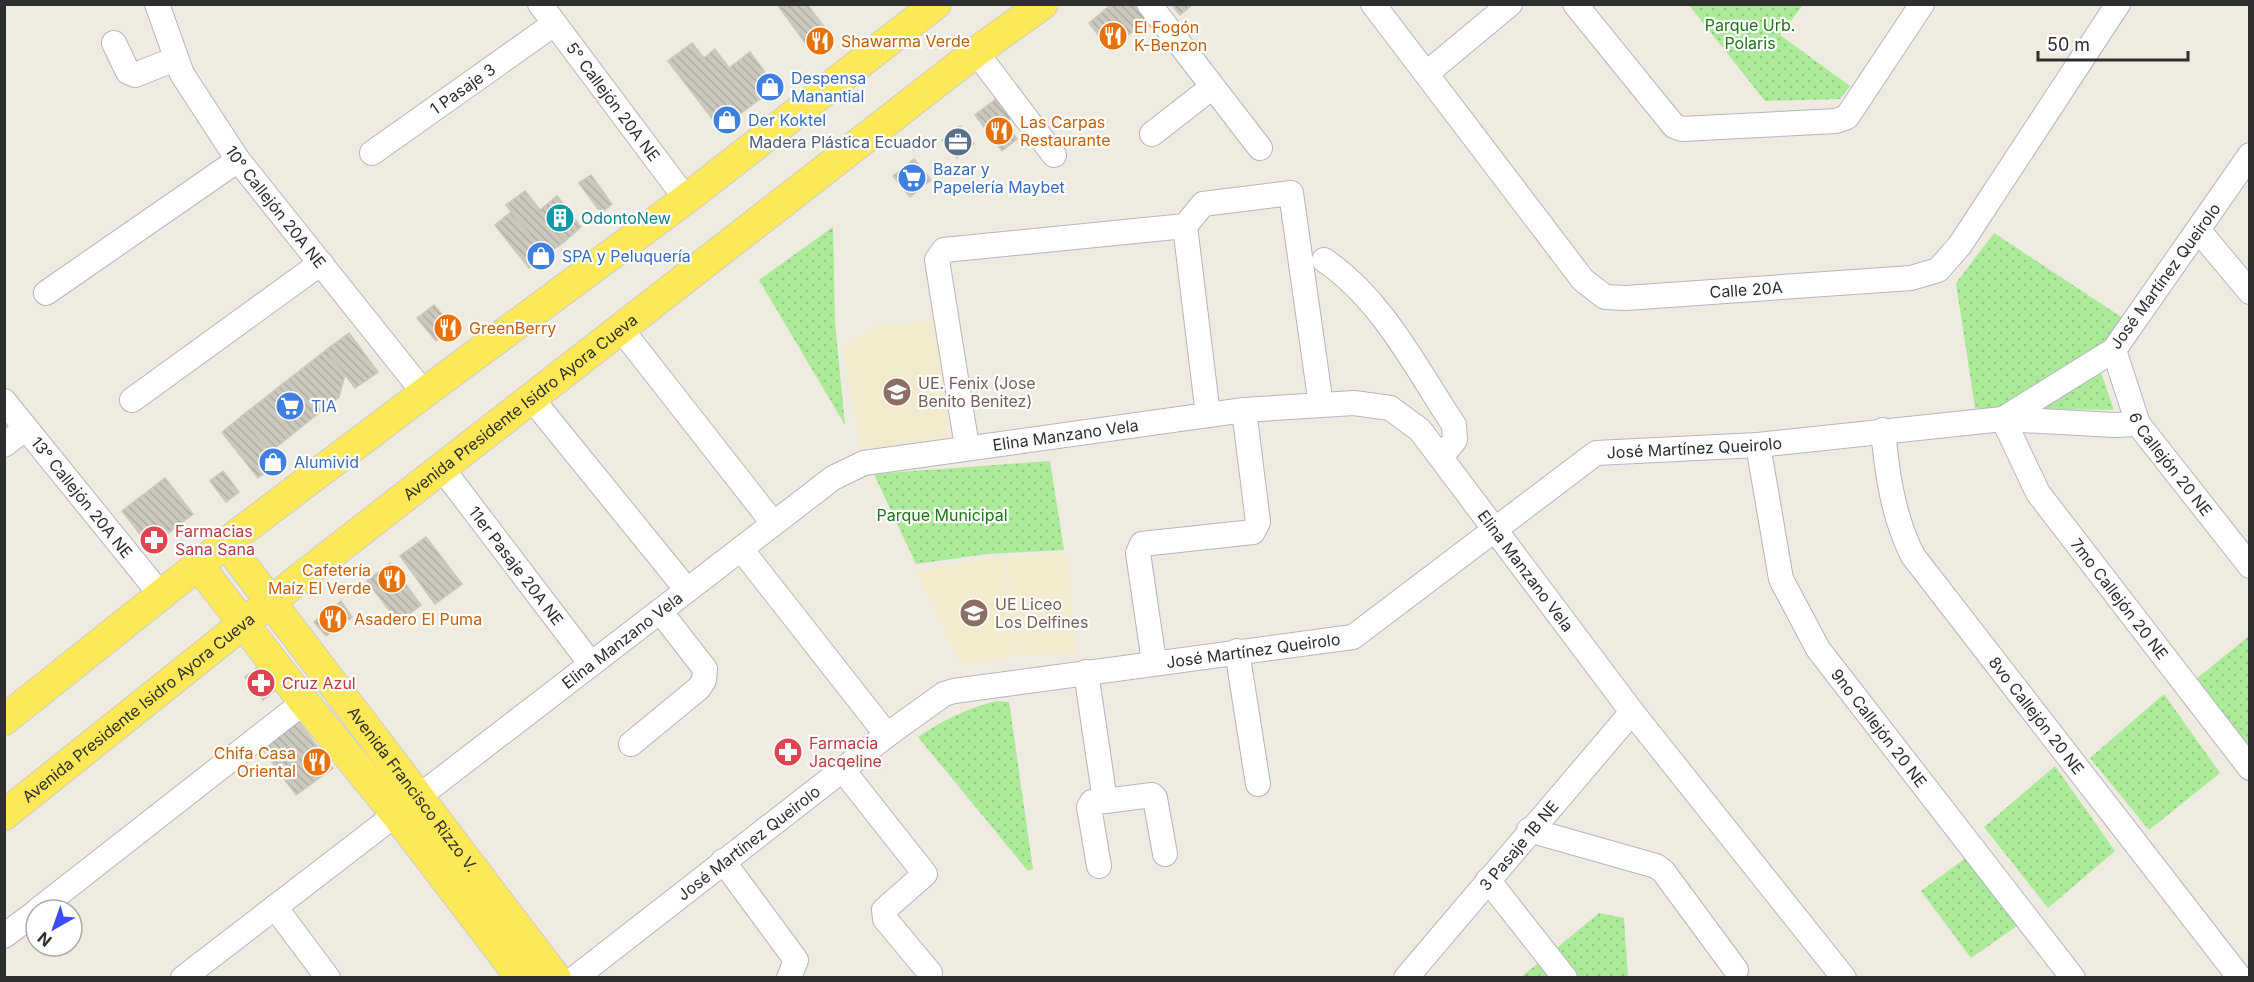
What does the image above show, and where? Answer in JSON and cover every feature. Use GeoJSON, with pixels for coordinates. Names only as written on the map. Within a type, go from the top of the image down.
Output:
{"type":"FeatureCollection","features":[{"type":"Feature","properties":{"kind":"main road"},"geometry":{"type":"LineString","coordinates":[[4,720],[226,543],[686,199],[936,4]]}},
{"type":"Feature","properties":{"kind":"main road"},"geometry":{"type":"LineString","coordinates":[[1006,30],[1024,4]]}},
{"type":"Feature","properties":{"kind":"main road","name":"Avenida Presidente Isidro Ayora Cueva"},"geometry":{"type":"LineString","coordinates":[[4,815],[441,467],[532,399],[976,52],[1043,4]]}},
{"type":"Feature","properties":{"kind":"main road","name":"Avenida Francisco Rizzo V."},"geometry":{"type":"LineString","coordinates":[[226,543],[270,602],[521,978]]}},
{"type":"Feature","properties":{"kind":"main road","name":"Avenida Francisco Rizzo V."},"geometry":{"type":"LineString","coordinates":[[198,566],[244,622],[304,702],[406,805],[556,978]]}},
{"type":"Feature","properties":{"kind":"street","name":"10° Callejón 20A NE"},"geometry":{"type":"LineString","coordinates":[[157,4],[175,59],[238,160],[424,393]]}},
{"type":"Feature","properties":{"kind":"street"},"geometry":{"type":"LineString","coordinates":[[1149,4],[1260,148]]}},
{"type":"Feature","properties":{"kind":"street","name":"Calle 20A"},"geometry":{"type":"LineString","coordinates":[[1373,4],[1583,280],[1605,297],[1626,298],[1911,278],[1938,270],[1960,245],[2118,4]]}},
{"type":"Feature","properties":{"kind":"street"},"geometry":{"type":"LineString","coordinates":[[1427,73],[1510,4]]}},
{"type":"Feature","properties":{"kind":"street"},"geometry":{"type":"LineString","coordinates":[[1575,4],[1674,126],[1682,129],[1836,121],[1846,117],[1922,4]]}},
{"type":"Feature","properties":{"kind":"street","name":"5° Callejón 20A NE"},"geometry":{"type":"LineString","coordinates":[[547,14],[686,199]]}},
{"type":"Feature","properties":{"kind":"street","name":"1 Pasaje 3"},"geometry":{"type":"LineString","coordinates":[[372,153],[547,14]]}},
{"type":"Feature","properties":{"kind":"street"},"geometry":{"type":"LineString","coordinates":[[114,44],[128,72],[135,75],[175,59]]}},
{"type":"Feature","properties":{"kind":"street"},"geometry":{"type":"LineString","coordinates":[[976,52],[1054,155]]}},
{"type":"Feature","properties":{"kind":"street"},"geometry":{"type":"LineString","coordinates":[[1152,134],[1211,87]]}},
{"type":"Feature","properties":{"kind":"street","name":"José Martínez Queirolo"},"geometry":{"type":"LineString","coordinates":[[2003,419],[2114,350],[2250,155]]}},
{"type":"Feature","properties":{"kind":"street"},"geometry":{"type":"LineString","coordinates":[[46,293],[238,160]]}},
{"type":"Feature","properties":{"kind":"street"},"geometry":{"type":"LineString","coordinates":[[967,447],[937,260],[944,250],[1185,226],[1203,204],[1291,193],[1321,405]]}},
{"type":"Feature","properties":{"kind":"street"},"geometry":{"type":"LineString","coordinates":[[1185,226],[1208,415]]}},
{"type":"Feature","properties":{"kind":"street"},"geometry":{"type":"LineString","coordinates":[[2199,231],[2250,292]]}},
{"type":"Feature","properties":{"kind":"street"},"geometry":{"type":"LineString","coordinates":[[1324,260],[1343,273],[1372,303],[1454,425],[1455,440],[1442,456]]}},
{"type":"Feature","properties":{"kind":"street"},"geometry":{"type":"LineString","coordinates":[[132,400],[321,263]]}},
{"type":"Feature","properties":{"kind":"street"},"geometry":{"type":"LineString","coordinates":[[621,329],[773,524]]}},
{"type":"Feature","properties":{"kind":"street","name":"6 Callejón 20 NE"},"geometry":{"type":"LineString","coordinates":[[2114,350],[2138,424],[2250,566]]}},
{"type":"Feature","properties":{"kind":"street"},"geometry":{"type":"LineString","coordinates":[[532,399],[687,590]]}},
{"type":"Feature","properties":{"kind":"street","name":"13° Callejón 20A NE"},"geometry":{"type":"LineString","coordinates":[[4,401],[161,595]]}},
{"type":"Feature","properties":{"kind":"street","name":"Elina Manzano Vela"},"geometry":{"type":"LineString","coordinates":[[183,978],[833,478],[864,464],[967,447],[1244,410],[1354,403],[1390,408],[1420,430],[1442,456],[1632,712],[1844,978]]}},
{"type":"Feature","properties":{"kind":"street"},"geometry":{"type":"LineString","coordinates":[[1154,662],[1138,553],[1143,544],[1253,531],[1258,522],[1244,410]]}},
{"type":"Feature","properties":{"kind":"street","name":"José Martínez Queirolo"},"geometry":{"type":"LineString","coordinates":[[575,978],[842,769],[944,694],[1154,662],[1353,637],[1596,453],[1758,445],[2003,419],[2114,425],[2138,424]]}},
{"type":"Feature","properties":{"kind":"street","name":"7mo Callejón 20 NE"},"geometry":{"type":"LineString","coordinates":[[2003,419],[2038,493],[2250,768]]}},
{"type":"Feature","properties":{"kind":"street"},"geometry":{"type":"LineString","coordinates":[[4,445],[25,429]]}},
{"type":"Feature","properties":{"kind":"street","name":"8vo Callejón 20 NE"},"geometry":{"type":"LineString","coordinates":[[1883,430],[1886,462],[1900,531],[1913,556],[2240,978]]}},
{"type":"Feature","properties":{"kind":"street","name":"9no Callejón 20 NE"},"geometry":{"type":"LineString","coordinates":[[1758,445],[1781,579],[1818,649],[2073,978]]}},
{"type":"Feature","properties":{"kind":"street","name":"11er Pasaje 20A NE"},"geometry":{"type":"LineString","coordinates":[[441,467],[591,664]]}},
{"type":"Feature","properties":{"kind":"street"},"geometry":{"type":"LineString","coordinates":[[741,549],[887,735]]}},
{"type":"Feature","properties":{"kind":"street"},"geometry":{"type":"LineString","coordinates":[[631,744],[699,688],[704,680],[705,669],[660,611]]}},
{"type":"Feature","properties":{"kind":"street"},"geometry":{"type":"LineString","coordinates":[[1237,651],[1258,784]]}},
{"type":"Feature","properties":{"kind":"street"},"geometry":{"type":"LineString","coordinates":[[1086,672],[1105,801]]}},
{"type":"Feature","properties":{"kind":"street"},"geometry":{"type":"LineString","coordinates":[[54,898],[304,702]]}},
{"type":"Feature","properties":{"kind":"street","name":"3 Pasaje 1B NE"},"geometry":{"type":"LineString","coordinates":[[1406,978],[1529,830],[1632,712]]}},
{"type":"Feature","properties":{"kind":"street"},"geometry":{"type":"LineString","coordinates":[[842,769],[925,874],[884,910],[885,919],[930,973]]}},
{"type":"Feature","properties":{"kind":"street"},"geometry":{"type":"LineString","coordinates":[[1099,866],[1089,807],[1092,802],[1152,795],[1155,798],[1165,854]]}},
{"type":"Feature","properties":{"kind":"street"},"geometry":{"type":"LineString","coordinates":[[1529,830],[1656,866],[1663,871],[1736,970]]}},
{"type":"Feature","properties":{"kind":"street"},"geometry":{"type":"LineString","coordinates":[[723,861],[796,960],[789,978]]}},
{"type":"Feature","properties":{"kind":"street"},"geometry":{"type":"LineString","coordinates":[[1488,880],[1565,978]]}},
{"type":"Feature","properties":{"kind":"street"},"geometry":{"type":"LineString","coordinates":[[275,907],[328,978]]}},
{"type":"Feature","properties":{"kind":"street"},"geometry":{"type":"LineString","coordinates":[[4,936],[24,921]]}},
{"type":"Feature","properties":{"kind":"shaded area","name":"UE. Fenix (Jose Benito Benitez)"},"geometry":{"type":"Polygon","coordinates":[[[936,320],[949,437],[861,450],[842,346],[877,325],[936,320]]]}},
{"type":"Feature","properties":{"kind":"shaded area"},"geometry":{"type":"Polygon","coordinates":[[[1067,553],[1076,653],[1018,656],[1005,556],[1067,553]]]}},
{"type":"Feature","properties":{"kind":"shaded area","name":"UE Liceo Los Delfines"},"geometry":{"type":"Polygon","coordinates":[[[1003,556],[1016,656],[962,666],[916,571],[1003,556]]]}},
{"type":"Feature","properties":{"kind":"green space","name":"Parque Urb. Polaris"},"geometry":{"type":"Polygon","coordinates":[[[1689,5],[1803,5],[1780,35],[1850,86],[1840,99],[1765,101],[1689,5]]]}},
{"type":"Feature","properties":{"kind":"green space"},"geometry":{"type":"Polygon","coordinates":[[[833,227],[835,322],[845,425],[759,280],[833,227]]]}},
{"type":"Feature","properties":{"kind":"green space"},"geometry":{"type":"Polygon","coordinates":[[[1994,233],[2126,320],[2097,361],[2114,410],[1975,408],[1956,283],[1994,233]]]}},
{"type":"Feature","properties":{"kind":"green space","name":"Parque Municipal"},"geometry":{"type":"Polygon","coordinates":[[[1050,461],[1064,550],[987,554],[916,564],[874,474],[1050,461]]]}},
{"type":"Feature","properties":{"kind":"green space"},"geometry":{"type":"Polygon","coordinates":[[[2249,636],[2249,752],[2196,679],[2249,636]]]}},
{"type":"Feature","properties":{"kind":"green space"},"geometry":{"type":"Polygon","coordinates":[[[2164,694],[2220,773],[2149,830],[2090,758],[2164,694]]]}},
{"type":"Feature","properties":{"kind":"green space"},"geometry":{"type":"Polygon","coordinates":[[[996,701],[1009,702],[1033,869],[1028,871],[918,737],[955,716],[996,701]]]}},
{"type":"Feature","properties":{"kind":"green space"},"geometry":{"type":"Polygon","coordinates":[[[2055,766],[2115,851],[2048,908],[1984,827],[2055,766]]]}},
{"type":"Feature","properties":{"kind":"green space"},"geometry":{"type":"Polygon","coordinates":[[[1967,857],[2017,926],[1971,958],[1921,891],[1967,857]]]}},
{"type":"Feature","properties":{"kind":"green space"},"geometry":{"type":"Polygon","coordinates":[[[1599,913],[1624,918],[1628,977],[1520,978],[1599,913]]]}},
{"type":"Feature","properties":{"kind":"building"},"geometry":{"type":"Polygon","coordinates":[[[777,4],[807,4],[831,36],[811,51],[777,4]]]}},
{"type":"Feature","properties":{"kind":"building","name":"El Fogón K-Benzon"},"geometry":{"type":"Polygon","coordinates":[[[1112,4],[1134,4],[1147,20],[1110,50],[1089,23],[1112,4]]]}},
{"type":"Feature","properties":{"kind":"building"},"geometry":{"type":"Polygon","coordinates":[[[1171,4],[1193,4],[1180,15],[1171,4]]]}},
{"type":"Feature","properties":{"kind":"building"},"geometry":{"type":"Polygon","coordinates":[[[692,43],[704,58],[715,49],[729,68],[750,52],[776,87],[720,129],[668,61],[692,43]]]}},
{"type":"Feature","properties":{"kind":"building","name":"Las Carpas Restaurante"},"geometry":{"type":"Polygon","coordinates":[[[996,99],[1011,118],[1005,123],[1017,139],[1002,151],[975,115],[996,99]]]}},
{"type":"Feature","properties":{"kind":"building","name":"Madera Plástica Ecuador"},"geometry":{"type":"Polygon","coordinates":[[[960,126],[974,144],[957,158],[942,140],[960,126]]]}},
{"type":"Feature","properties":{"kind":"building","name":"Bazar y Papelería Maybet"},"geometry":{"type":"Polygon","coordinates":[[[914,159],[931,180],[910,197],[893,176],[914,159]]]}},
{"type":"Feature","properties":{"kind":"building"},"geometry":{"type":"Polygon","coordinates":[[[591,175],[612,204],[601,213],[579,183],[591,175]]]}},
{"type":"Feature","properties":{"kind":"building"},"geometry":{"type":"Polygon","coordinates":[[[525,191],[565,241],[546,255],[506,205],[525,191]]]}},
{"type":"Feature","properties":{"kind":"building","name":"OdontoNew"},"geometry":{"type":"Polygon","coordinates":[[[557,196],[581,227],[565,241],[540,210],[557,196]]]}},
{"type":"Feature","properties":{"kind":"building"},"geometry":{"type":"Polygon","coordinates":[[[511,212],[546,255],[529,268],[495,225],[511,212]]]}},
{"type":"Feature","properties":{"kind":"building"},"geometry":{"type":"Polygon","coordinates":[[[434,305],[453,327],[436,341],[417,318],[434,305]]]}},
{"type":"Feature","properties":{"kind":"building"},"geometry":{"type":"Polygon","coordinates":[[[349,333],[378,372],[355,388],[326,350],[349,333]]]}},
{"type":"Feature","properties":{"kind":"building","name":"TIA"},"geometry":{"type":"Polygon","coordinates":[[[326,350],[345,375],[339,397],[270,452],[242,416],[326,350]]]}},
{"type":"Feature","properties":{"kind":"building"},"geometry":{"type":"Polygon","coordinates":[[[242,416],[278,463],[258,478],[222,432],[242,416]]]}},
{"type":"Feature","properties":{"kind":"building"},"geometry":{"type":"Polygon","coordinates":[[[223,471],[239,492],[226,502],[210,481],[223,471]]]}},
{"type":"Feature","properties":{"kind":"building"},"geometry":{"type":"Polygon","coordinates":[[[165,478],[193,514],[150,547],[122,511],[165,478]]]}},
{"type":"Feature","properties":{"kind":"building"},"geometry":{"type":"Polygon","coordinates":[[[426,537],[462,584],[435,604],[400,556],[426,537]]]}},
{"type":"Feature","properties":{"kind":"building"},"geometry":{"type":"Polygon","coordinates":[[[390,563],[421,605],[398,622],[367,581],[390,563]]]}},
{"type":"Feature","properties":{"kind":"building","name":"Asadero El Puma"},"geometry":{"type":"Polygon","coordinates":[[[341,601],[352,617],[326,636],[314,622],[341,601]]]}},
{"type":"Feature","properties":{"kind":"building","name":"Cruz Azul"},"geometry":{"type":"Polygon","coordinates":[[[260,666],[277,689],[263,700],[245,677],[260,666]]]}},
{"type":"Feature","properties":{"kind":"building"},"geometry":{"type":"Polygon","coordinates":[[[298,720],[316,745],[279,772],[261,747],[298,720]]]}},
{"type":"Feature","properties":{"kind":"building"},"geometry":{"type":"Polygon","coordinates":[[[316,745],[333,768],[296,795],[279,772],[316,745]]]}},
{"type":"Feature","properties":{"kind":"place","name":"El Fogón K-Benzon"},"geometry":{"type":"Point","coordinates":[1113,36]}},
{"type":"Feature","properties":{"kind":"place","name":"Shawarma Verde"},"geometry":{"type":"Point","coordinates":[820,41]}},
{"type":"Feature","properties":{"kind":"place","name":"Despensa Manantial"},"geometry":{"type":"Point","coordinates":[770,87]}},
{"type":"Feature","properties":{"kind":"place","name":"Der Koktel"},"geometry":{"type":"Point","coordinates":[727,120]}},
{"type":"Feature","properties":{"kind":"place","name":"Las Carpas Restaurante"},"geometry":{"type":"Point","coordinates":[999,131]}},
{"type":"Feature","properties":{"kind":"place","name":"Madera Plástica Ecuador"},"geometry":{"type":"Point","coordinates":[958,142]}},
{"type":"Feature","properties":{"kind":"place","name":"Bazar y Papelería Maybet"},"geometry":{"type":"Point","coordinates":[912,178]}},
{"type":"Feature","properties":{"kind":"place","name":"OdontoNew"},"geometry":{"type":"Point","coordinates":[560,218]}},
{"type":"Feature","properties":{"kind":"place","name":"SPA y Peluquería"},"geometry":{"type":"Point","coordinates":[541,256]}},
{"type":"Feature","properties":{"kind":"place","name":"GreenBerry"},"geometry":{"type":"Point","coordinates":[448,328]}},
{"type":"Feature","properties":{"kind":"place","name":"UE. Fenix (Jose Benito Benitez)"},"geometry":{"type":"Point","coordinates":[897,392]}},
{"type":"Feature","properties":{"kind":"place","name":"TIA"},"geometry":{"type":"Point","coordinates":[290,406]}},
{"type":"Feature","properties":{"kind":"place","name":"Alumivid"},"geometry":{"type":"Point","coordinates":[273,462]}},
{"type":"Feature","properties":{"kind":"place","name":"Farmacias Sana Sana"},"geometry":{"type":"Point","coordinates":[154,540]}},
{"type":"Feature","properties":{"kind":"place","name":"Cafetería Maíz El Verde"},"geometry":{"type":"Point","coordinates":[392,579]}},
{"type":"Feature","properties":{"kind":"place","name":"UE Liceo Los Delfines"},"geometry":{"type":"Point","coordinates":[974,613]}},
{"type":"Feature","properties":{"kind":"place","name":"Asadero El Puma"},"geometry":{"type":"Point","coordinates":[333,619]}},
{"type":"Feature","properties":{"kind":"place","name":"Cruz Azul"},"geometry":{"type":"Point","coordinates":[261,683]}},
{"type":"Feature","properties":{"kind":"place","name":"Farmacia Jacqeline"},"geometry":{"type":"Point","coordinates":[788,752]}},
{"type":"Feature","properties":{"kind":"place","name":"Chifa Casa Oriental"},"geometry":{"type":"Point","coordinates":[317,762]}}]}
